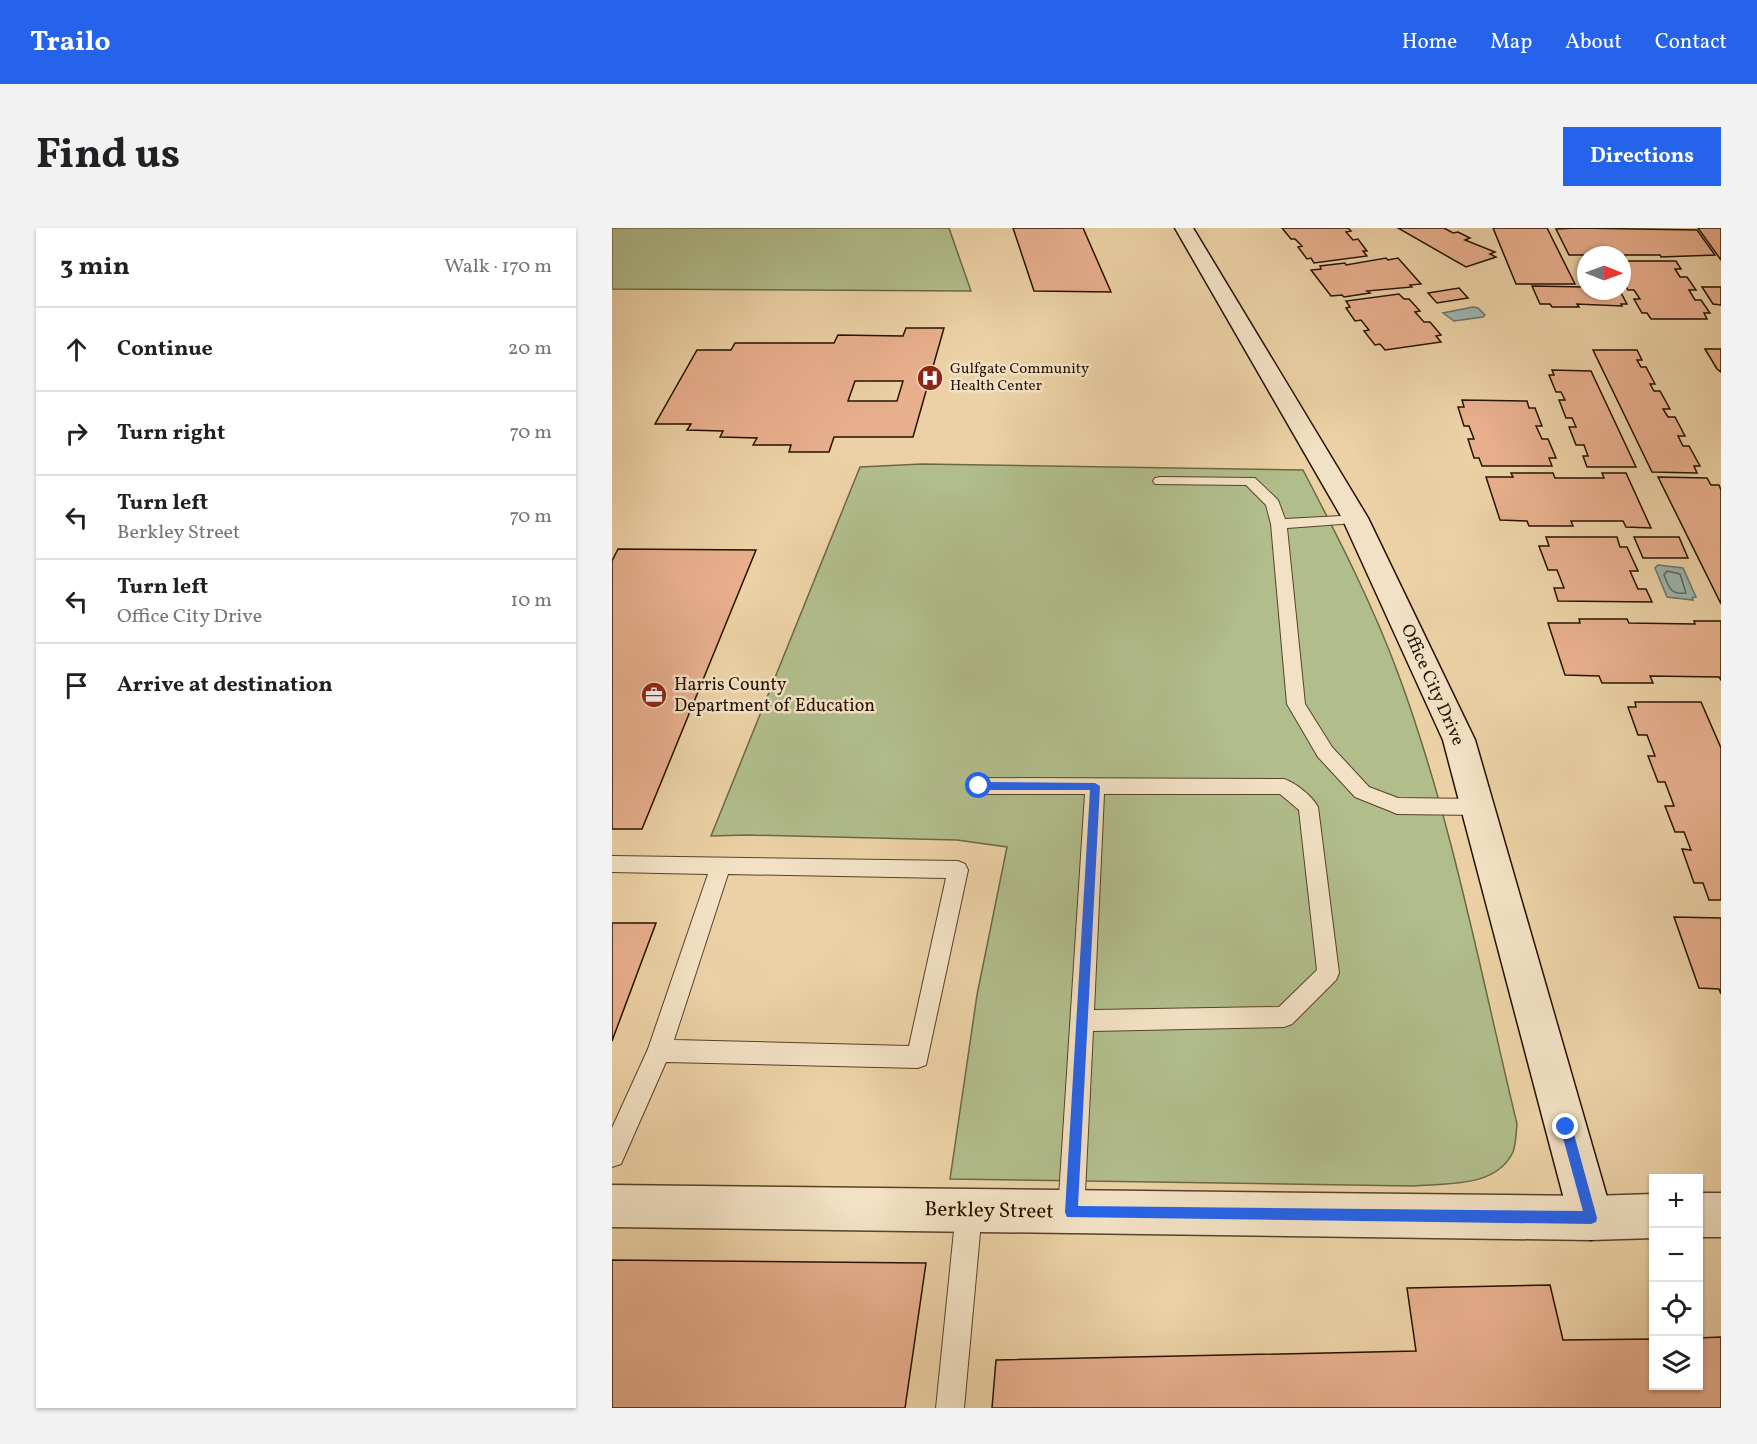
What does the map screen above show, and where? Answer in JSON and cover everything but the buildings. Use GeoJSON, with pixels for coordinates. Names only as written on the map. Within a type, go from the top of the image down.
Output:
{"type":"FeatureCollection","features":[{"type":"Feature","properties":{"kind":"street","name":"Office City Drive"},"geometry":{"type":"LineString","coordinates":[[1184,228],[1355,518],[1459,740],[1591,1218]]}},
{"type":"Feature","properties":{"kind":"street","name":"Berkley Street"},"geometry":{"type":"LineString","coordinates":[[612,1206],[1591,1218],[1649,1216]]}},
{"type":"Feature","properties":{"kind":"street"},"geometry":{"type":"LineString","coordinates":[[1703,1215],[1721,1215]]}},
{"type":"Feature","properties":{"kind":"lane"},"geometry":{"type":"LineString","coordinates":[[1160,481],[1250,481],[1273,503],[1279,524],[1296,704],[1325,752],[1362,792],[1396,806],[1478,807]]}},
{"type":"Feature","properties":{"kind":"lane"},"geometry":{"type":"LineString","coordinates":[[1279,524],[1355,518]]}},
{"type":"Feature","properties":{"kind":"lane"},"geometry":{"type":"LineString","coordinates":[[979,786],[1284,787],[1308,807],[1328,973],[1284,1017],[1082,1021]]}},
{"type":"Feature","properties":{"kind":"lane"},"geometry":{"type":"LineString","coordinates":[[1071,1212],[1095,786]]}},
{"type":"Feature","properties":{"kind":"lane"},"geometry":{"type":"LineString","coordinates":[[612,864],[958,870],[918,1057],[659,1051]]}},
{"type":"Feature","properties":{"kind":"lane"},"geometry":{"type":"LineString","coordinates":[[612,1155],[659,1051],[721,866]]}},
{"type":"Feature","properties":{"kind":"lane"},"geometry":{"type":"LineString","coordinates":[[950,1408],[969,1211]]}},
{"type":"Feature","properties":{"kind":"green space"},"geometry":{"type":"Polygon","coordinates":[[[612,228],[949,228],[971,291],[612,289],[612,228]]]}},
{"type":"Feature","properties":{"kind":"green space"},"geometry":{"type":"Polygon","coordinates":[[[922,464],[1303,470],[1378,623],[1418,730],[1435,786],[1478,955],[1517,1124],[1513,1152],[1505,1164],[1483,1178],[1413,1186],[950,1179],[977,995],[1007,847],[957,840],[711,836],[860,467],[922,464]]]}},
{"type":"Feature","properties":{"kind":"water"},"geometry":{"type":"Polygon","coordinates":[[[1478,308],[1485,315],[1454,321],[1443,313],[1478,308]]]}},
{"type":"Feature","properties":{"kind":"water"},"geometry":{"type":"Polygon","coordinates":[[[1658,565],[1683,568],[1696,597],[1692,598],[1693,600],[1667,597],[1655,568],[1658,565]]]}},
{"type":"Feature","properties":{"kind":"place","name":"Gulfgate Community Health Center"},"geometry":{"type":"Point","coordinates":[930,378]}},
{"type":"Feature","properties":{"kind":"place","name":"Harris County Department of Education"},"geometry":{"type":"Point","coordinates":[654,695]}},
{"type":"Feature","properties":{"kind":"route"},"geometry":{"type":"LineString","coordinates":[[979,786],[1095,786],[1071,1212],[1591,1218],[1566,1127]]}}]}
